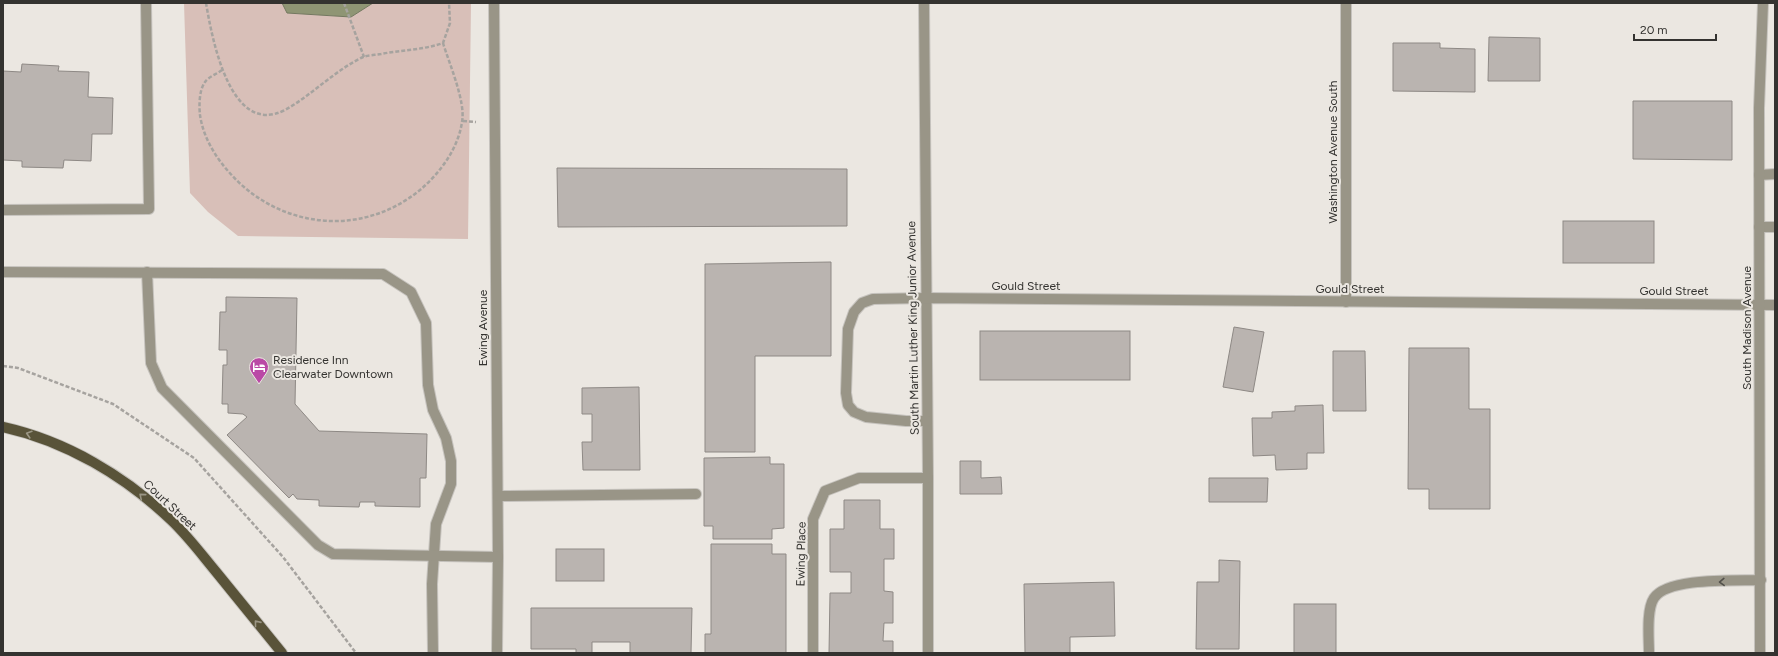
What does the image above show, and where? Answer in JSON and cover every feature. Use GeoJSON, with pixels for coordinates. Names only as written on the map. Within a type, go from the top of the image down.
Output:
{"type":"FeatureCollection","features":[{"type":"Feature","properties":{"kind":"main road","name":"Court Street"},"geometry":{"type":"LineString","coordinates":[[3,427],[41,438],[74,452],[104,468],[134,489],[171,520],[197,549],[282,653]]}},
{"type":"Feature","properties":{"kind":"street"},"geometry":{"type":"LineString","coordinates":[[3,210],[149,208],[146,3]]}},
{"type":"Feature","properties":{"kind":"street","name":"Ewing Avenue"},"geometry":{"type":"LineString","coordinates":[[494,3],[498,496],[497,653]]}},
{"type":"Feature","properties":{"kind":"street","name":"South Martin Luther King Junior Avenue"},"geometry":{"type":"LineString","coordinates":[[924,3],[928,653]]}},
{"type":"Feature","properties":{"kind":"street","name":"Washington Avenue South"},"geometry":{"type":"LineString","coordinates":[[1346,3],[1346,302]]}},
{"type":"Feature","properties":{"kind":"street","name":"South Madison Avenue"},"geometry":{"type":"LineString","coordinates":[[1760,653],[1759,108],[1763,3]]}},
{"type":"Feature","properties":{"kind":"street"},"geometry":{"type":"LineString","coordinates":[[1759,174],[1775,174]]}},
{"type":"Feature","properties":{"kind":"street"},"geometry":{"type":"LineString","coordinates":[[1759,227],[1775,227]]}},
{"type":"Feature","properties":{"kind":"street"},"geometry":{"type":"LineString","coordinates":[[3,272],[383,274],[411,292],[426,323],[428,385],[433,410],[446,438],[451,461],[451,484],[436,524],[432,584],[433,653]]}},
{"type":"Feature","properties":{"kind":"street"},"geometry":{"type":"LineString","coordinates":[[147,272],[151,363],[162,388],[318,545],[333,554],[498,557]]}},
{"type":"Feature","properties":{"kind":"street","name":"Gould Street"},"geometry":{"type":"LineString","coordinates":[[927,421],[906,421],[866,417],[854,412],[848,405],[846,393],[848,329],[854,312],[862,303],[873,299],[926,298],[1775,305]]}},
{"type":"Feature","properties":{"kind":"street","name":"Ewing Place"},"geometry":{"type":"LineString","coordinates":[[813,653],[813,519],[826,491],[859,478],[928,478]]}},
{"type":"Feature","properties":{"kind":"street"},"geometry":{"type":"LineString","coordinates":[[498,496],[696,494]]}},
{"type":"Feature","properties":{"kind":"street"},"geometry":{"type":"LineString","coordinates":[[1649,653],[1649,613],[1654,598],[1667,588],[1690,583],[1761,580]]}},
{"type":"Feature","properties":{"kind":"path"},"geometry":{"type":"LineString","coordinates":[[206,3],[214,45],[222,70],[236,96],[245,107],[257,113],[270,115],[285,110],[333,76],[364,57],[403,50],[432,47],[443,43]]}},
{"type":"Feature","properties":{"kind":"path"},"geometry":{"type":"LineString","coordinates":[[344,3],[364,57]]}},
{"type":"Feature","properties":{"kind":"path"},"geometry":{"type":"LineString","coordinates":[[222,70],[204,82],[199,102],[202,127],[216,158],[240,184],[264,203],[298,217],[336,222],[374,216],[405,202],[427,184],[444,165],[456,142],[463,121],[461,101],[443,43],[450,24],[450,3]]}},
{"type":"Feature","properties":{"kind":"path"},"geometry":{"type":"LineString","coordinates":[[3,366],[18,368],[113,404],[194,458],[283,557],[356,653]]}},
{"type":"Feature","properties":{"kind":"shaded area"},"geometry":{"type":"Polygon","coordinates":[[[184,3],[282,3],[288,13],[351,17],[373,3],[471,3],[468,239],[238,236],[208,212],[190,193],[184,3]]]}},
{"type":"Feature","properties":{"kind":"shaded area"},"geometry":{"type":"Polygon","coordinates":[[[282,3],[373,3],[351,17],[287,13],[282,3]]]}},
{"type":"Feature","properties":{"kind":"building"},"geometry":{"type":"Polygon","coordinates":[[[1489,37],[1540,38],[1540,81],[1488,81],[1489,37]]]}},
{"type":"Feature","properties":{"kind":"building"},"geometry":{"type":"Polygon","coordinates":[[[1393,43],[1440,43],[1440,48],[1475,49],[1475,92],[1393,91],[1393,43]]]}},
{"type":"Feature","properties":{"kind":"building"},"geometry":{"type":"Polygon","coordinates":[[[22,64],[59,66],[58,71],[89,72],[88,97],[113,98],[112,134],[92,134],[91,161],[64,160],[63,168],[22,167],[22,161],[3,160],[3,71],[21,72],[22,64]]]}},
{"type":"Feature","properties":{"kind":"building"},"geometry":{"type":"Polygon","coordinates":[[[1633,101],[1732,101],[1732,160],[1633,159],[1633,101]]]}},
{"type":"Feature","properties":{"kind":"building"},"geometry":{"type":"Polygon","coordinates":[[[557,168],[847,169],[847,226],[558,227],[557,168]]]}},
{"type":"Feature","properties":{"kind":"building"},"geometry":{"type":"Polygon","coordinates":[[[1563,221],[1654,221],[1654,263],[1563,263],[1563,221]]]}},
{"type":"Feature","properties":{"kind":"building"},"geometry":{"type":"Polygon","coordinates":[[[831,262],[831,356],[755,356],[755,452],[705,452],[705,264],[831,262]]]}},
{"type":"Feature","properties":{"kind":"building","name":"Residence Inn Clearwater Downtown"},"geometry":{"type":"Polygon","coordinates":[[[226,297],[297,298],[295,404],[319,431],[427,434],[426,478],[420,478],[420,507],[375,506],[375,502],[360,502],[359,507],[319,506],[319,500],[297,499],[293,494],[289,498],[227,435],[247,417],[243,414],[228,413],[228,404],[222,404],[223,365],[227,365],[227,350],[219,350],[220,312],[226,312],[226,297]]]}},
{"type":"Feature","properties":{"kind":"building"},"geometry":{"type":"Polygon","coordinates":[[[1234,327],[1264,332],[1253,392],[1223,387],[1234,327]]]}},
{"type":"Feature","properties":{"kind":"building"},"geometry":{"type":"Polygon","coordinates":[[[980,331],[1130,331],[1130,380],[980,380],[980,331]]]}},
{"type":"Feature","properties":{"kind":"building"},"geometry":{"type":"Polygon","coordinates":[[[1409,348],[1469,348],[1469,409],[1490,409],[1490,509],[1429,509],[1429,489],[1408,489],[1409,348]]]}},
{"type":"Feature","properties":{"kind":"building"},"geometry":{"type":"Polygon","coordinates":[[[1333,351],[1365,351],[1366,411],[1333,411],[1333,351]]]}},
{"type":"Feature","properties":{"kind":"building"},"geometry":{"type":"Polygon","coordinates":[[[639,387],[640,470],[583,470],[582,442],[592,442],[592,414],[582,414],[582,388],[639,387]]]}},
{"type":"Feature","properties":{"kind":"building"},"geometry":{"type":"Polygon","coordinates":[[[1323,405],[1324,453],[1307,453],[1307,469],[1276,470],[1275,455],[1253,456],[1252,418],[1272,418],[1272,412],[1295,411],[1295,406],[1323,405]]]}},
{"type":"Feature","properties":{"kind":"building"},"geometry":{"type":"Polygon","coordinates":[[[770,457],[770,464],[784,464],[784,528],[772,529],[772,539],[713,539],[713,526],[704,526],[704,458],[770,457]]]}},
{"type":"Feature","properties":{"kind":"building"},"geometry":{"type":"Polygon","coordinates":[[[960,461],[981,461],[981,478],[1001,477],[1002,494],[960,494],[960,461]]]}},
{"type":"Feature","properties":{"kind":"building"},"geometry":{"type":"Polygon","coordinates":[[[1209,478],[1268,478],[1267,502],[1209,502],[1209,478]]]}},
{"type":"Feature","properties":{"kind":"building"},"geometry":{"type":"Polygon","coordinates":[[[844,500],[880,500],[880,529],[894,529],[894,559],[884,559],[884,591],[893,592],[893,623],[884,623],[883,641],[893,641],[893,653],[829,653],[830,593],[851,593],[851,572],[830,572],[830,529],[844,529],[844,500]]]}},
{"type":"Feature","properties":{"kind":"building"},"geometry":{"type":"Polygon","coordinates":[[[711,544],[772,544],[772,554],[786,554],[786,653],[705,653],[705,634],[711,634],[711,544]]]}},
{"type":"Feature","properties":{"kind":"building"},"geometry":{"type":"Polygon","coordinates":[[[556,549],[604,549],[604,581],[556,581],[556,549]]]}},
{"type":"Feature","properties":{"kind":"building"},"geometry":{"type":"Polygon","coordinates":[[[1219,560],[1240,561],[1239,649],[1196,649],[1197,582],[1219,582],[1219,560]]]}},
{"type":"Feature","properties":{"kind":"building"},"geometry":{"type":"Polygon","coordinates":[[[1114,582],[1115,636],[1070,637],[1070,653],[1025,653],[1024,584],[1114,582]]]}},
{"type":"Feature","properties":{"kind":"building"},"geometry":{"type":"Polygon","coordinates":[[[1294,604],[1336,604],[1336,653],[1294,653],[1294,604]]]}},
{"type":"Feature","properties":{"kind":"building"},"geometry":{"type":"Polygon","coordinates":[[[531,608],[692,608],[691,653],[630,653],[630,642],[592,642],[592,653],[576,653],[576,649],[531,649],[531,608]]]}},
{"type":"Feature","properties":{"kind":"place","name":"Residence Inn Clearwater Downtown"},"geometry":{"type":"Point","coordinates":[259,384]}}]}
